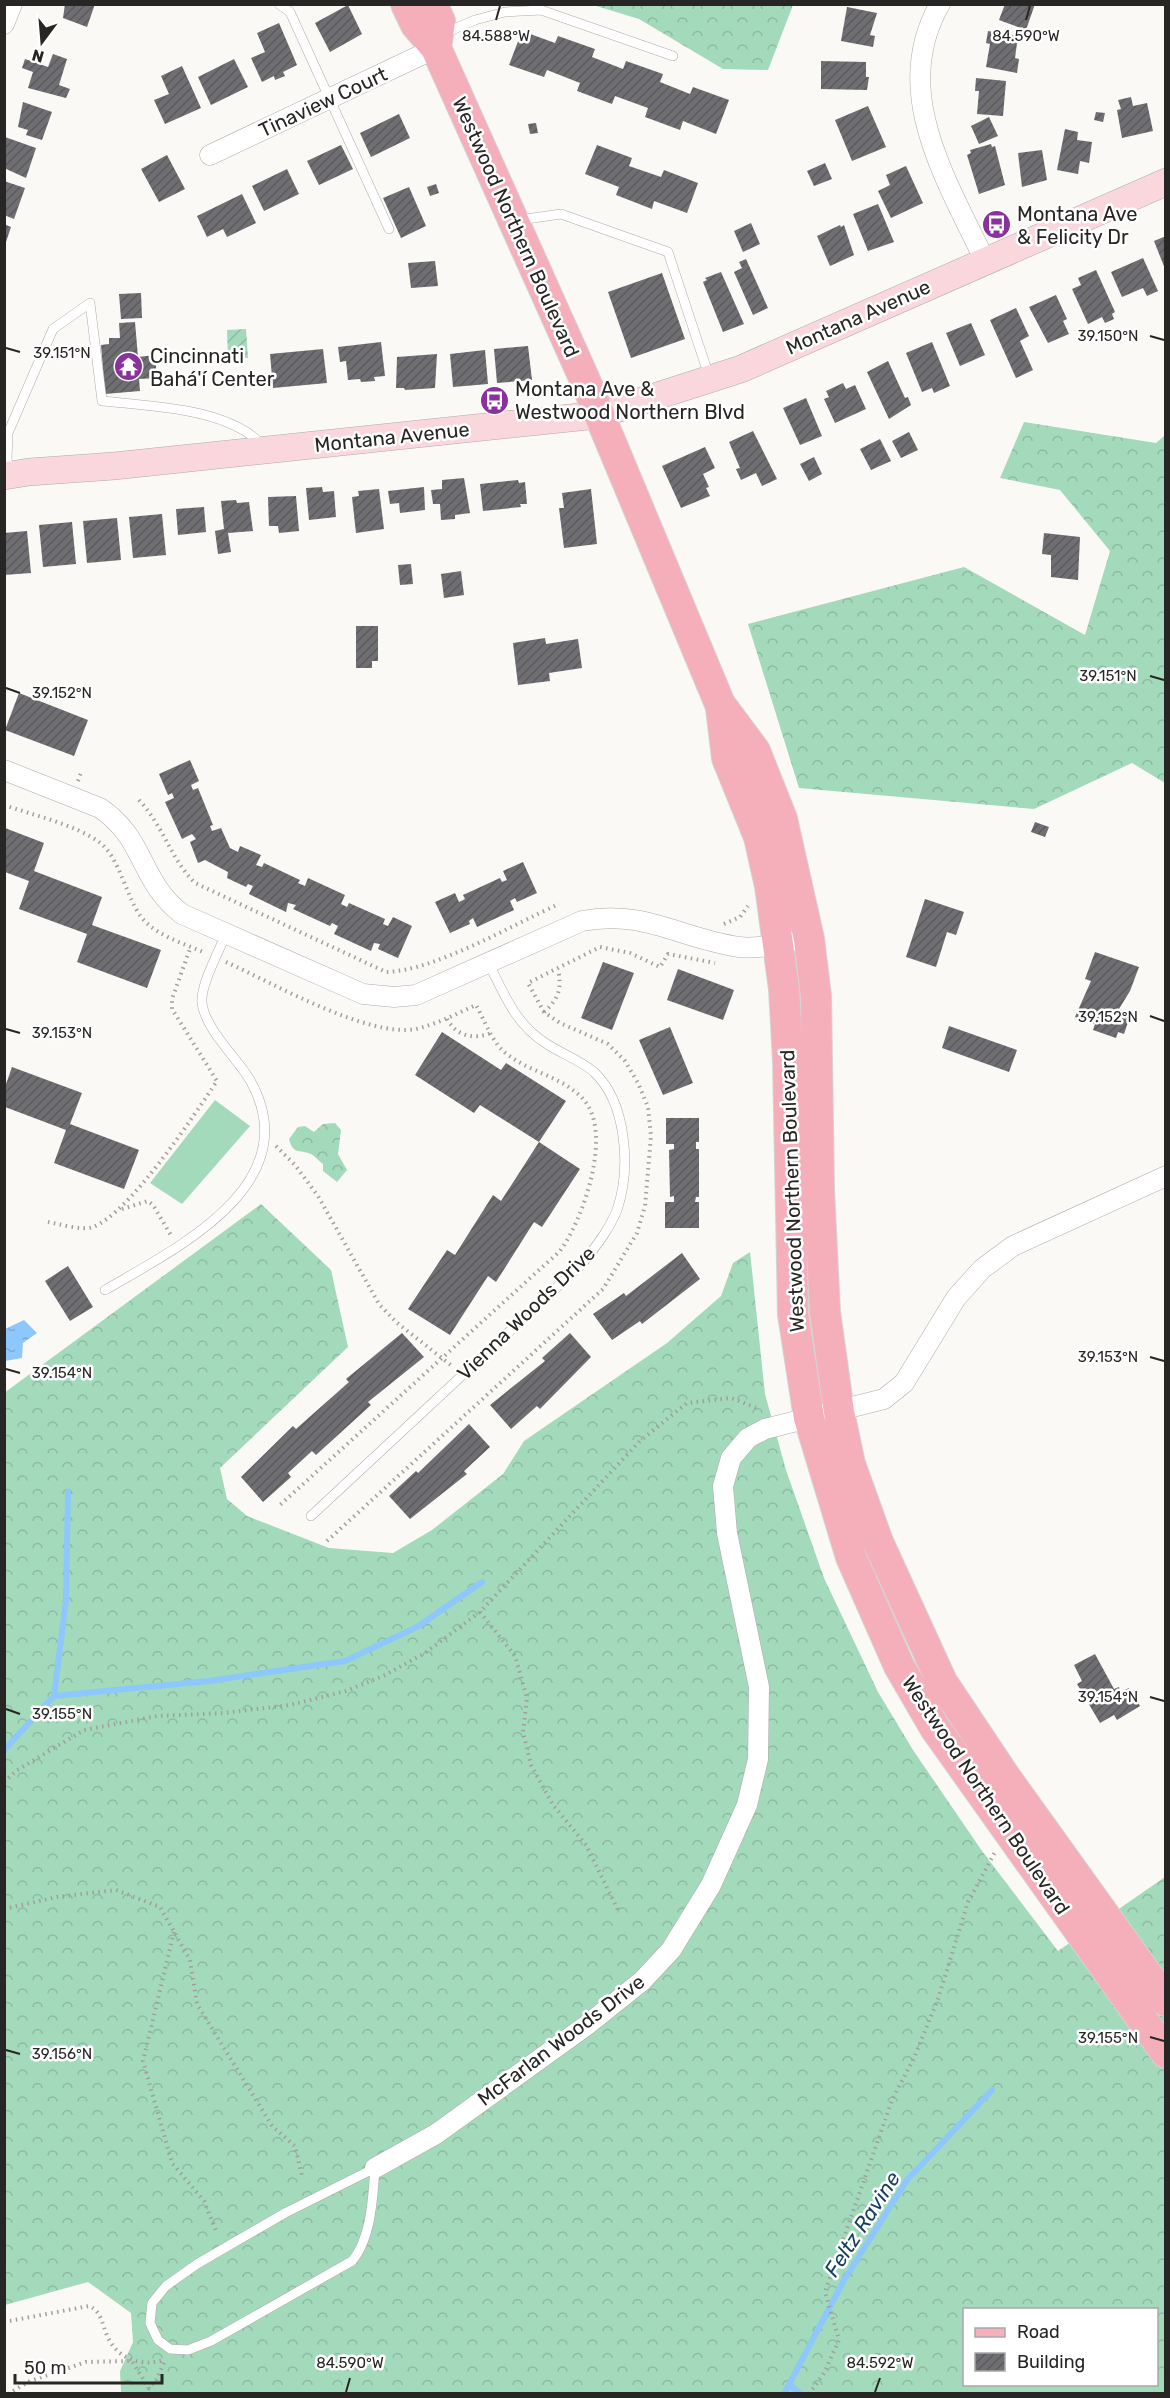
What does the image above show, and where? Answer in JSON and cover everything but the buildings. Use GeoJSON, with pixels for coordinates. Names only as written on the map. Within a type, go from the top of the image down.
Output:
{"type":"FeatureCollection","features":[{"type":"Feature","properties":{"kind":"main road","name":"Westwood Northern Boulevard"},"geometry":{"type":"LineString","coordinates":[[406,4],[416,25],[434,41],[598,415],[720,704],[755,751],[782,819],[809,939],[816,1007],[819,1190],[825,1312],[839,1412],[850,1464],[878,1542],[942,1682],[1041,1853],[1166,2054]]}},
{"type":"Feature","properties":{"kind":"main road","name":"Westwood Northern Boulevard"},"geometry":{"type":"LineString","coordinates":[[432,4],[440,21],[434,41]]}},
{"type":"Feature","properties":{"kind":"main road","name":"Westwood Northern Boulevard"},"geometry":{"type":"LineString","coordinates":[[720,704],[728,758],[759,837],[770,886],[778,944],[788,1061],[793,1314],[809,1418],[850,1557],[899,1666],[935,1728],[1006,1830],[1041,1853],[1166,2001]]}},
{"type":"Feature","properties":{"kind":"street"},"geometry":{"type":"LineString","coordinates":[[4,24],[12,4]]}},
{"type":"Feature","properties":{"kind":"street"},"geometry":{"type":"LineString","coordinates":[[940,4],[927,35],[922,62],[923,116],[937,159],[985,261]]}},
{"type":"Feature","properties":{"kind":"street","name":"Tinaview Court"},"geometry":{"type":"LineString","coordinates":[[210,155],[330,99],[434,41]]}},
{"type":"Feature","properties":{"kind":"street","name":"Montana Avenue"},"geometry":{"type":"LineString","coordinates":[[7,476],[598,415],[741,369],[1166,182]]}},
{"type":"Feature","properties":{"kind":"street"},"geometry":{"type":"LineString","coordinates":[[4,770],[100,808],[112,816],[135,842],[151,881],[169,904],[192,920],[352,990],[376,996],[416,995],[582,921],[608,916],[638,920],[739,947],[809,939]]}},
{"type":"Feature","properties":{"kind":"street","name":"McFarlan Woods Drive"},"geometry":{"type":"LineString","coordinates":[[375,2168],[436,2134],[587,2025],[642,1981],[671,1950],[693,1916],[733,1840],[747,1805],[758,1759],[759,1687],[727,1533],[723,1486],[731,1458],[748,1438],[765,1429],[884,1399],[904,1383],[956,1298],[982,1269],[1013,1246],[1166,1176]]}},
{"type":"Feature","properties":{"kind":"lane"},"geometry":{"type":"LineString","coordinates":[[279,4],[290,12],[389,229]]}},
{"type":"Feature","properties":{"kind":"lane"},"geometry":{"type":"LineString","coordinates":[[434,41],[475,20],[505,12],[541,10],[674,56]]}},
{"type":"Feature","properties":{"kind":"lane"},"geometry":{"type":"LineString","coordinates":[[514,221],[561,214],[668,252],[710,380]]}},
{"type":"Feature","properties":{"kind":"lane"},"geometry":{"type":"LineString","coordinates":[[7,476],[8,433],[53,329],[90,303],[102,401],[167,407],[214,419],[252,433],[267,450]]}},
{"type":"Feature","properties":{"kind":"lane"},"geometry":{"type":"LineString","coordinates":[[105,1290],[178,1247],[216,1220],[234,1202],[256,1167],[266,1136],[257,1095],[250,1079],[207,1019],[202,1002],[226,934]]}},
{"type":"Feature","properties":{"kind":"lane","name":"Vienna Woods Drive"},"geometry":{"type":"LineString","coordinates":[[311,1516],[583,1263],[603,1238],[616,1211],[623,1182],[624,1161],[617,1107],[594,1072],[528,1032],[514,1014],[489,964]]}},
{"type":"Feature","properties":{"kind":"lane"},"geometry":{"type":"LineString","coordinates":[[170,2349],[188,2350],[211,2341],[352,2261],[359,2253],[365,2237],[375,2168]]}},
{"type":"Feature","properties":{"kind":"lane","name":"McFarlan Woods Drive"},"geometry":{"type":"LineString","coordinates":[[170,2349],[158,2340],[150,2323],[152,2303],[166,2286],[197,2264],[285,2213],[375,2168]]}},
{"type":"Feature","properties":{"kind":"path"},"geometry":{"type":"LineString","coordinates":[[139,800],[154,815],[183,870],[195,883],[386,972],[407,971],[431,962],[559,904]]}},
{"type":"Feature","properties":{"kind":"path"},"geometry":{"type":"LineString","coordinates":[[4,805],[87,835],[101,843],[112,857],[142,918],[153,929],[357,1021],[385,1030],[414,1029],[447,1019],[476,1005],[491,1033],[507,1054],[570,1087],[586,1102],[594,1123],[595,1160],[587,1198],[571,1237],[560,1251],[280,1505]]}},
{"type":"Feature","properties":{"kind":"path"},"geometry":{"type":"LineString","coordinates":[[327,1542],[603,1289],[637,1233],[645,1206],[651,1136],[648,1107],[625,1061],[608,1044],[560,1023],[544,1012],[528,983],[600,947],[630,953],[660,967],[668,954],[715,964],[713,940],[722,924],[740,917],[750,903]]}},
{"type":"Feature","properties":{"kind":"path"},"geometry":{"type":"LineString","coordinates":[[121,1209],[189,1122],[217,1081],[172,1009],[172,999],[191,946]]}},
{"type":"Feature","properties":{"kind":"path"},"geometry":{"type":"LineString","coordinates":[[544,1012],[553,1004],[560,991],[558,969]]}},
{"type":"Feature","properties":{"kind":"path"},"geometry":{"type":"LineString","coordinates":[[447,1019],[459,1033],[481,1037],[491,1033]]}},
{"type":"Feature","properties":{"kind":"path"},"geometry":{"type":"LineString","coordinates":[[266,1136],[295,1166],[318,1196],[379,1304],[396,1322],[463,1374]]}},
{"type":"Feature","properties":{"kind":"path"},"geometry":{"type":"LineString","coordinates":[[48,1222],[92,1227],[121,1209],[139,1202],[148,1202],[153,1205],[178,1247]]}},
{"type":"Feature","properties":{"kind":"path"},"geometry":{"type":"LineString","coordinates":[[4,1782],[16,1771],[84,1730],[157,1716],[224,1713],[290,1705],[346,1691],[385,1675],[425,1653],[480,1612],[640,1441],[687,1403],[731,1398],[759,1409]]}},
{"type":"Feature","properties":{"kind":"path"},"geometry":{"type":"LineString","coordinates":[[480,1612],[515,1656],[527,1698],[524,1732],[531,1765],[553,1805],[586,1845],[618,1910]]}},
{"type":"Feature","properties":{"kind":"path"},"geometry":{"type":"LineString","coordinates":[[809,2394],[824,2373],[839,2340],[825,2292],[892,2100],[914,2058],[938,1999],[968,1902],[1006,1830]]}},
{"type":"Feature","properties":{"kind":"path"},"geometry":{"type":"LineString","coordinates":[[4,1908],[57,1897],[116,1890],[160,1907],[190,1960],[197,2004],[272,2126],[295,2146],[302,2176]]}},
{"type":"Feature","properties":{"kind":"path"},"geometry":{"type":"LineString","coordinates":[[174,1932],[143,2061],[172,2163],[204,2201],[217,2233]]}},
{"type":"Feature","properties":{"kind":"path"},"geometry":{"type":"LineString","coordinates":[[4,2322],[89,2306],[99,2313],[109,2340],[132,2361],[150,2390]]}},
{"type":"Feature","properties":{"kind":"path"},"geometry":{"type":"LineString","coordinates":[[144,2394],[150,2390],[170,2349]]}},
{"type":"Feature","properties":{"kind":"path"},"geometry":{"type":"LineString","coordinates":[[8,2394],[30,2381],[86,2362],[132,2361],[144,2364],[165,2360]]}},
{"type":"Feature","properties":{"kind":"green space"},"geometry":{"type":"Polygon","coordinates":[[[593,5],[793,5],[768,70],[723,69],[639,19],[593,5]]]}},
{"type":"Feature","properties":{"kind":"green space"},"geometry":{"type":"Polygon","coordinates":[[[246,329],[248,358],[228,359],[227,330],[246,329]]]}},
{"type":"Feature","properties":{"kind":"green space"},"geometry":{"type":"Polygon","coordinates":[[[1024,422],[1156,443],[1165,435],[1165,783],[1132,763],[1034,809],[799,788],[748,624],[964,567],[1085,635],[1110,551],[1060,490],[1000,478],[1024,422]]]}},
{"type":"Feature","properties":{"kind":"green space"},"geometry":{"type":"Polygon","coordinates":[[[215,1100],[250,1126],[182,1204],[150,1183],[215,1100]]]}},
{"type":"Feature","properties":{"kind":"green space"},"geometry":{"type":"Polygon","coordinates":[[[335,1123],[341,1130],[338,1154],[347,1170],[337,1182],[323,1171],[323,1164],[316,1157],[297,1151],[292,1147],[289,1139],[298,1127],[305,1126],[314,1132],[323,1124],[335,1123]]]}},
{"type":"Feature","properties":{"kind":"green space"},"geometry":{"type":"Polygon","coordinates":[[[261,1204],[331,1270],[348,1347],[220,1468],[227,1499],[247,1516],[329,1548],[393,1553],[432,1530],[503,1474],[524,1441],[667,1343],[721,1296],[733,1263],[750,1252],[765,1394],[786,1470],[824,1578],[878,1692],[913,1750],[982,1851],[1058,1951],[1165,1877],[1165,2393],[121,2393],[120,2371],[133,2342],[131,2313],[88,2282],[5,2305],[4,1393],[261,1204]]]}},
{"type":"Feature","properties":{"kind":"water"},"geometry":{"type":"Polygon","coordinates":[[[24,1320],[37,1333],[23,1343],[22,1358],[5,1361],[5,1329],[24,1320]]]}},
{"type":"Feature","properties":{"kind":"waterway"},"geometry":{"type":"LineString","coordinates":[[54,1696],[66,1600],[68,1492]]}},
{"type":"Feature","properties":{"kind":"waterway"},"geometry":{"type":"LineString","coordinates":[[54,1696],[209,1681],[345,1661],[417,1627],[482,1582]]}},
{"type":"Feature","properties":{"kind":"waterway"},"geometry":{"type":"LineString","coordinates":[[4,1750],[54,1696]]}},
{"type":"Feature","properties":{"kind":"waterway","name":"Feltz Ravine"},"geometry":{"type":"LineString","coordinates":[[784,2394],[844,2280],[907,2180],[992,2090]]}},
{"type":"Feature","properties":{"kind":"waterway"},"geometry":{"type":"LineString","coordinates":[[791,2386],[801,2394]]}},
{"type":"Feature","properties":{"kind":"place","name":"Montana Ave & Felicity Dr"},"geometry":{"type":"Point","coordinates":[996,225]}},
{"type":"Feature","properties":{"kind":"place","name":"Cincinnati Bahá'í Center"},"geometry":{"type":"Point","coordinates":[129,367]}},
{"type":"Feature","properties":{"kind":"place","name":"Montana Ave & Westwood Northern Blvd"},"geometry":{"type":"Point","coordinates":[494,401]}}]}
